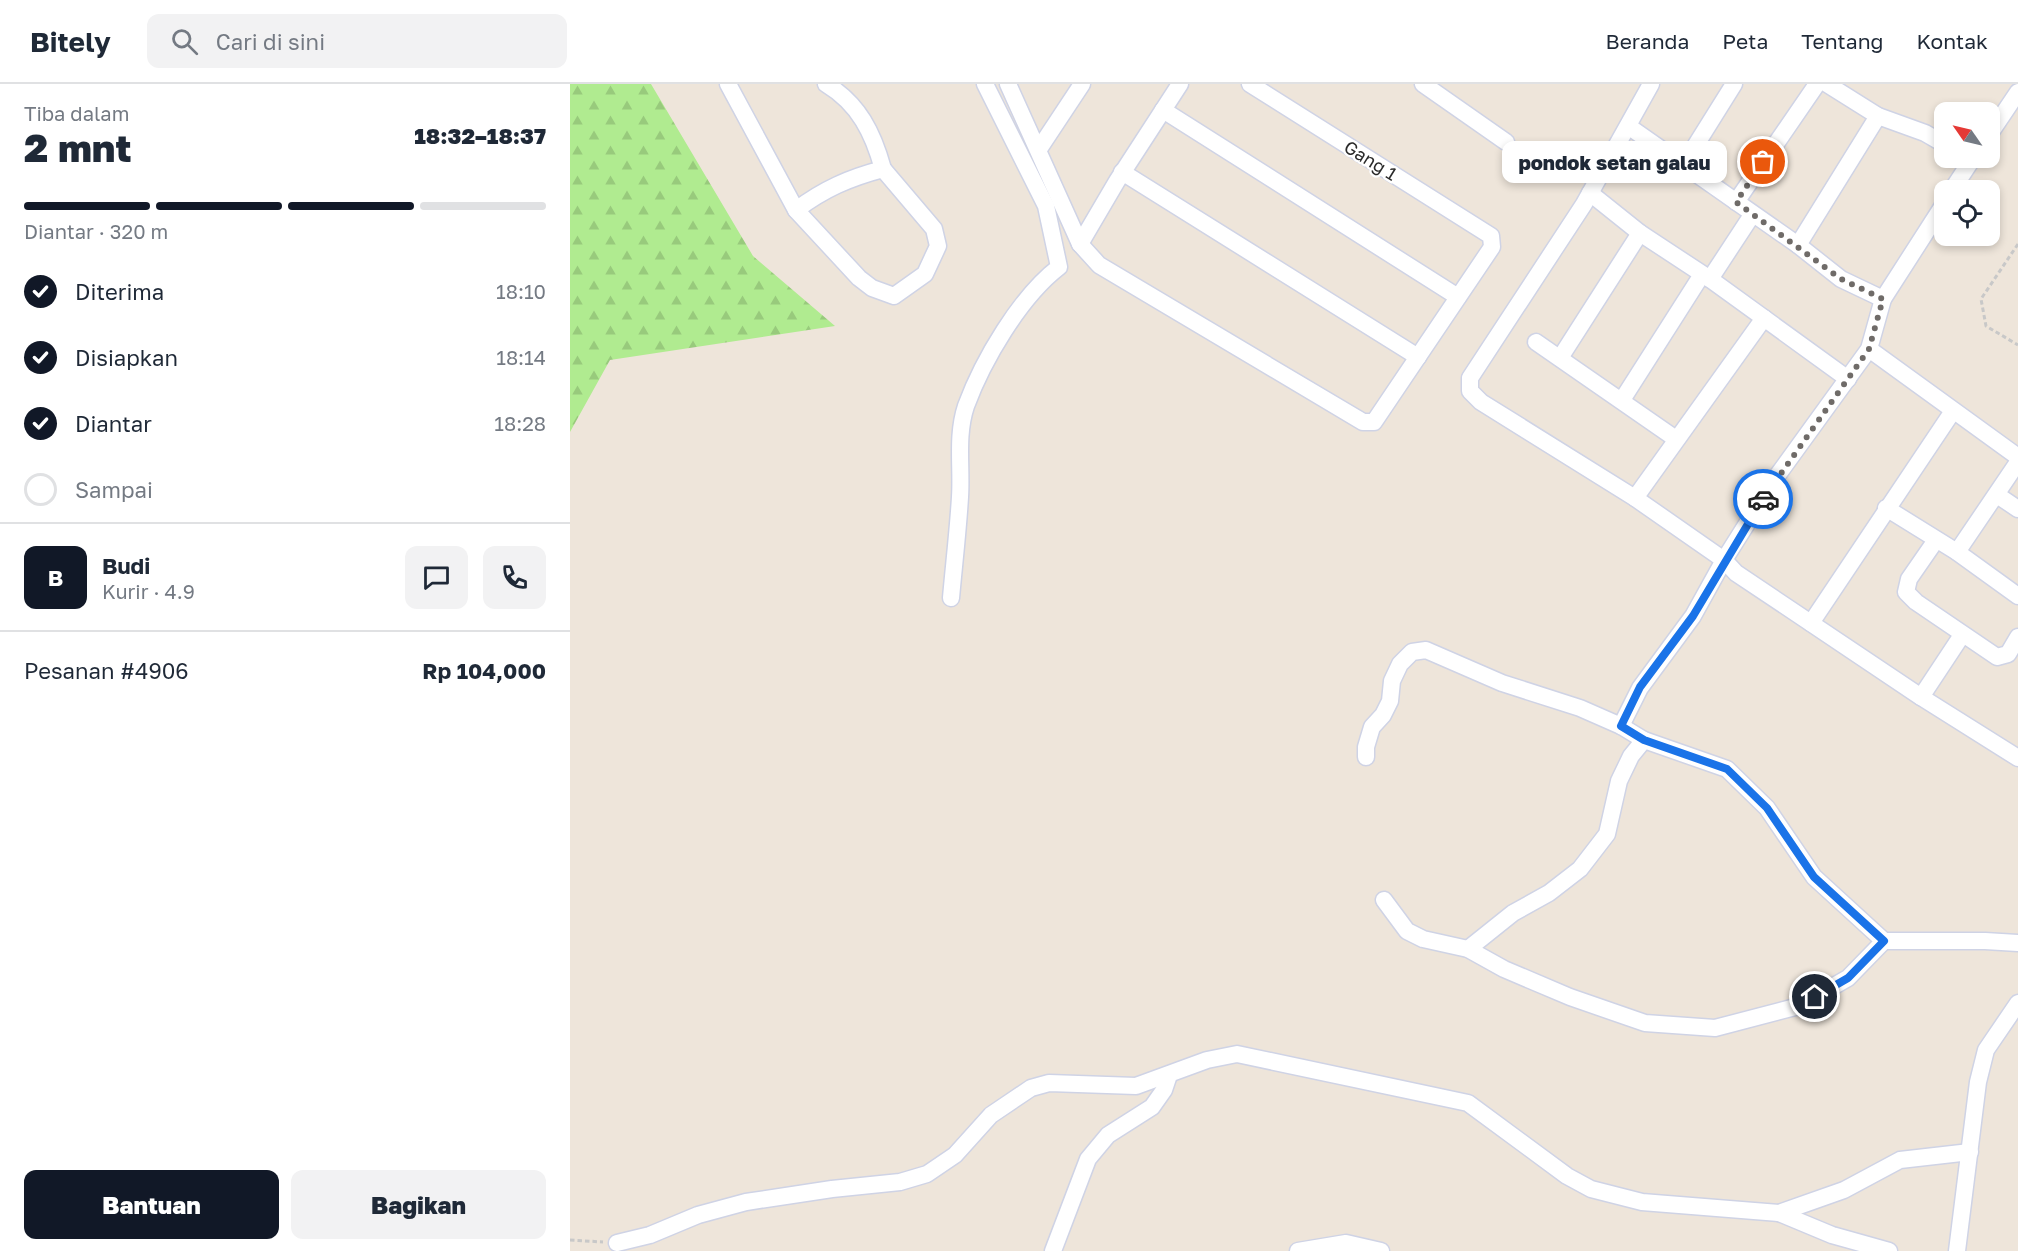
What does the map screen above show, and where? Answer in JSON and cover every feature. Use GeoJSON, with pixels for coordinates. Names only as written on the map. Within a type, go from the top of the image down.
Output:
{"type":"FeatureCollection","features":[{"type":"Feature","properties":{"kind":"street"},"geometry":{"type":"LineString","coordinates":[[728,84],[796,210],[859,278],[872,288],[894,296],[925,274],[939,246],[933,229],[882,169],[869,129],[860,113],[845,95],[826,84]]}},
{"type":"Feature","properties":{"kind":"street"},"geometry":{"type":"LineString","coordinates":[[951,598],[960,496],[960,442],[966,407],[990,358],[1024,300],[1059,267],[1046,206],[985,84]]}},
{"type":"Feature","properties":{"kind":"street"},"geometry":{"type":"LineString","coordinates":[[1008,84],[1039,148],[1080,244],[1099,265],[1363,422],[1374,422],[1458,297],[1163,110]]}},
{"type":"Feature","properties":{"kind":"street"},"geometry":{"type":"LineString","coordinates":[[1039,148],[1082,84]]}},
{"type":"Feature","properties":{"kind":"street"},"geometry":{"type":"LineString","coordinates":[[1080,244],[1122,172],[1180,84]]}},
{"type":"Feature","properties":{"kind":"street","name":"Gang 1"},"geometry":{"type":"LineString","coordinates":[[1250,84],[1491,236],[1492,247],[1458,297]]}},
{"type":"Feature","properties":{"kind":"street"},"geometry":{"type":"LineString","coordinates":[[1423,84],[1506,142]]}},
{"type":"Feature","properties":{"kind":"street"},"geometry":{"type":"LineString","coordinates":[[1652,84],[1590,193],[1470,378],[1470,391],[1481,402],[1635,498],[1724,560],[1736,573],[1921,697],[2018,758]]}},
{"type":"Feature","properties":{"kind":"street"},"geometry":{"type":"LineString","coordinates":[[1684,164],[1734,84]]}},
{"type":"Feature","properties":{"kind":"street"},"geometry":{"type":"LineString","coordinates":[[1736,202],[1817,84]]}},
{"type":"Feature","properties":{"kind":"street"},"geometry":{"type":"LineString","coordinates":[[1827,84],[1878,116],[1934,138]]}},
{"type":"Feature","properties":{"kind":"street"},"geometry":{"type":"LineString","coordinates":[[2000,119],[2018,92]]}},
{"type":"Feature","properties":{"kind":"street"},"geometry":{"type":"LineString","coordinates":[[1798,245],[1878,116]]}},
{"type":"Feature","properties":{"kind":"street"},"geometry":{"type":"LineString","coordinates":[[1628,126],[1752,215],[1798,245],[1841,279],[1883,299]]}},
{"type":"Feature","properties":{"kind":"street"},"geometry":{"type":"LineString","coordinates":[[796,210],[821,192],[849,178],[882,169]]}},
{"type":"Feature","properties":{"kind":"street"},"geometry":{"type":"LineString","coordinates":[[1122,172],[1418,357]]}},
{"type":"Feature","properties":{"kind":"street"},"geometry":{"type":"LineString","coordinates":[[1590,193],[1640,233],[1706,277],[1848,380]]}},
{"type":"Feature","properties":{"kind":"street"},"geometry":{"type":"LineString","coordinates":[[1622,400],[1706,277],[1752,215]]}},
{"type":"Feature","properties":{"kind":"street"},"geometry":{"type":"LineString","coordinates":[[1621,726],[1640,687],[1693,616],[1724,560],[1778,476],[1869,349],[1883,299],[1934,220]]}},
{"type":"Feature","properties":{"kind":"street"},"geometry":{"type":"LineString","coordinates":[[1560,358],[1640,233]]}},
{"type":"Feature","properties":{"kind":"street"},"geometry":{"type":"LineString","coordinates":[[1635,498],[1764,318]]}},
{"type":"Feature","properties":{"kind":"street"},"geometry":{"type":"LineString","coordinates":[[1536,342],[1676,439]]}},
{"type":"Feature","properties":{"kind":"street"},"geometry":{"type":"LineString","coordinates":[[1869,349],[2018,460],[1997,495],[1957,552]]}},
{"type":"Feature","properties":{"kind":"street"},"geometry":{"type":"LineString","coordinates":[[1811,623],[1953,411]]}},
{"type":"Feature","properties":{"kind":"street"},"geometry":{"type":"LineString","coordinates":[[1997,495],[2018,509]]}},
{"type":"Feature","properties":{"kind":"street"},"geometry":{"type":"LineString","coordinates":[[1886,508],[1957,552],[2018,596]]}},
{"type":"Feature","properties":{"kind":"street"},"geometry":{"type":"LineString","coordinates":[[1936,540],[1909,579],[1906,592],[1916,602],[1997,657],[2008,654],[2018,637]]}},
{"type":"Feature","properties":{"kind":"street"},"geometry":{"type":"LineString","coordinates":[[1921,697],[1962,634]]}},
{"type":"Feature","properties":{"kind":"street"},"geometry":{"type":"LineString","coordinates":[[1366,757],[1365,747],[1372,728],[1383,715],[1390,701],[1392,681],[1400,664],[1412,652],[1426,650],[1502,683],[1580,708],[1621,726],[1644,740],[1727,769],[1767,808],[1814,877],[1884,941],[2018,943]]}},
{"type":"Feature","properties":{"kind":"street"},"geometry":{"type":"LineString","coordinates":[[1468,949],[1513,913],[1549,893],[1580,869],[1607,834],[1619,781],[1631,756],[1644,740]]}},
{"type":"Feature","properties":{"kind":"street"},"geometry":{"type":"LineString","coordinates":[[1384,900],[1407,932],[1423,939],[1468,949],[1504,969],[1570,997],[1645,1023],[1715,1028],[1799,1006],[1848,978],[1884,941]]}},
{"type":"Feature","properties":{"kind":"street"},"geometry":{"type":"LineString","coordinates":[[1955,1251],[1978,1082],[1986,1050],[2018,1003]]}},
{"type":"Feature","properties":{"kind":"street"},"geometry":{"type":"LineString","coordinates":[[617,1243],[650,1235],[698,1215],[746,1202],[832,1189],[900,1182],[927,1174],[955,1155],[991,1115],[1031,1088],[1049,1083],[1136,1086],[1207,1060],[1237,1054],[1460,1101],[1476,1107],[1544,1160],[1592,1189],[1642,1202],[1779,1213],[1832,1235],[1889,1251]]}},
{"type":"Feature","properties":{"kind":"street"},"geometry":{"type":"LineString","coordinates":[[1053,1251],[1088,1159],[1108,1135],[1152,1107],[1164,1090],[1169,1075]]}},
{"type":"Feature","properties":{"kind":"street"},"geometry":{"type":"LineString","coordinates":[[1779,1213],[1844,1190],[1900,1160],[1970,1152]]}},
{"type":"Feature","properties":{"kind":"street"},"geometry":{"type":"LineString","coordinates":[[1298,1251],[1346,1243],[1381,1251]]}},
{"type":"Feature","properties":{"kind":"path"},"geometry":{"type":"LineString","coordinates":[[2018,244],[1981,299],[1986,326],[2018,345]]}},
{"type":"Feature","properties":{"kind":"path"},"geometry":{"type":"LineString","coordinates":[[570,1240],[617,1243]]}},
{"type":"Feature","properties":{"kind":"green space"},"geometry":{"type":"Polygon","coordinates":[[[570,84],[651,84],[753,256],[835,326],[610,360],[570,432],[570,84]]]}},
{"type":"Feature","properties":{"kind":"way so far"},"geometry":{"type":"LineString","coordinates":[[1763,162],[1736,202],[1798,245],[1841,279],[1883,299],[1869,349],[1763,499]]}},
{"type":"Feature","properties":{"kind":"place","name":"pondok setan galau"},"geometry":{"type":"Point","coordinates":[1763,162]}},
{"type":"Feature","properties":{"kind":"route"},"geometry":{"type":"LineString","coordinates":[[1763,499],[1724,560],[1703,601],[1640,687],[1621,726],[1644,740],[1727,769],[1767,808],[1814,877],[1884,941],[1848,978],[1815,997]]}}]}
